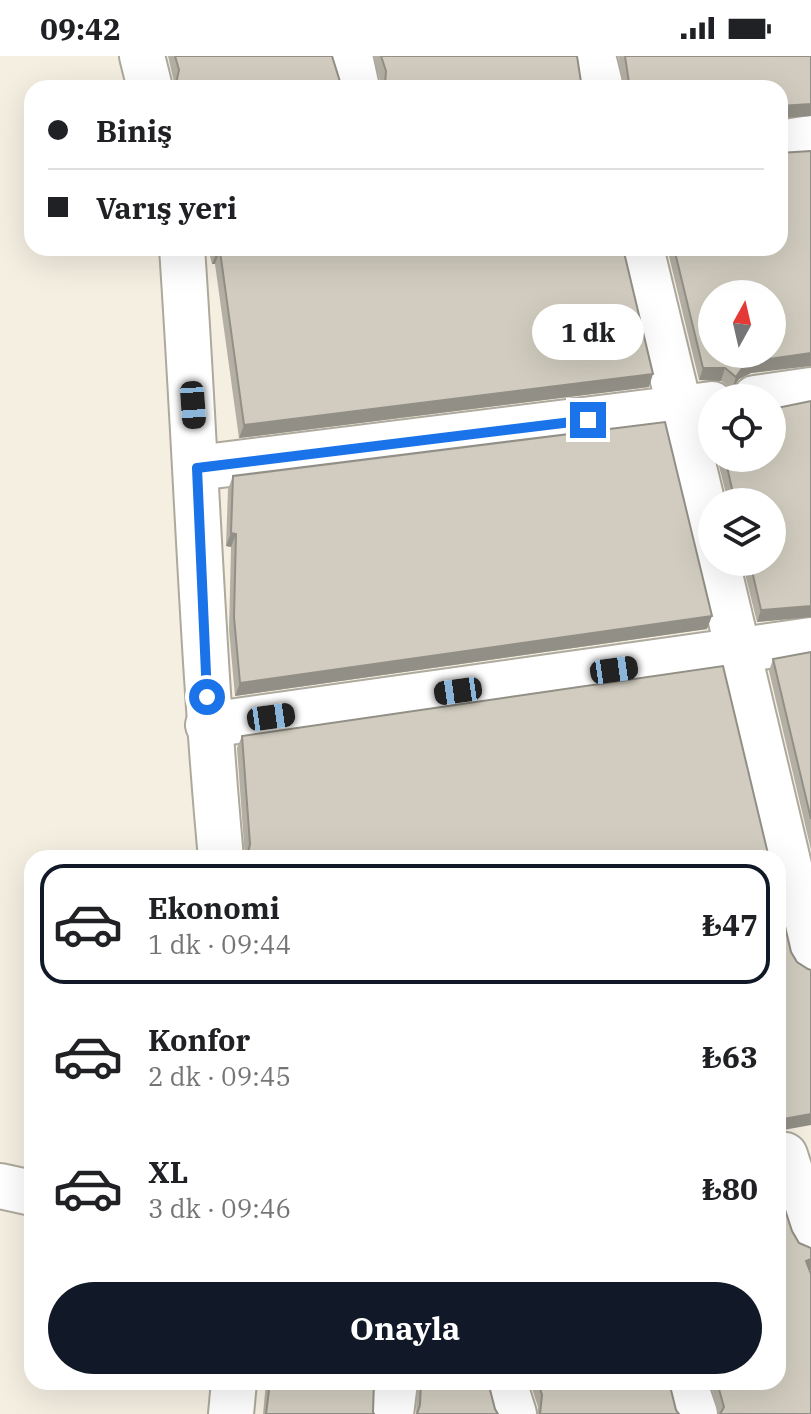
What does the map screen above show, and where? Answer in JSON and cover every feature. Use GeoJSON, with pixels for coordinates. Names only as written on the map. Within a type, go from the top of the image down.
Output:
{"type":"FeatureCollection","features":[{"type":"Feature","properties":{"kind":"street"},"geometry":{"type":"LineString","coordinates":[[142,56],[148,80]]}},
{"type":"Feature","properties":{"kind":"street"},"geometry":{"type":"LineString","coordinates":[[350,56],[355,80]]}},
{"type":"Feature","properties":{"kind":"street"},"geometry":{"type":"LineString","coordinates":[[593,56],[599,80]]}},
{"type":"Feature","properties":{"kind":"street"},"geometry":{"type":"LineString","coordinates":[[788,142],[811,138]]}},
{"type":"Feature","properties":{"kind":"street"},"geometry":{"type":"LineString","coordinates":[[183,256],[197,468],[208,725],[220,850]]}},
{"type":"Feature","properties":{"kind":"street"},"geometry":{"type":"LineString","coordinates":[[644,256],[695,406],[705,488]]}},
{"type":"Feature","properties":{"kind":"street"},"geometry":{"type":"LineString","coordinates":[[786,394],[811,390]]}},
{"type":"Feature","properties":{"kind":"street"},"geometry":{"type":"LineString","coordinates":[[197,468],[695,406]]}},
{"type":"Feature","properties":{"kind":"street"},"geometry":{"type":"LineString","coordinates":[[721,576],[784,850]]}},
{"type":"Feature","properties":{"kind":"street"},"geometry":{"type":"LineString","coordinates":[[208,725],[811,640]]}},
{"type":"Feature","properties":{"kind":"street"},"geometry":{"type":"LineString","coordinates":[[786,858],[811,958]]}},
{"type":"Feature","properties":{"kind":"street"},"geometry":{"type":"LineString","coordinates":[[791,1153],[811,1236]]}},
{"type":"Feature","properties":{"kind":"street"},"geometry":{"type":"LineString","coordinates":[[0,1186],[24,1191]]}},
{"type":"Feature","properties":{"kind":"street"},"geometry":{"type":"LineString","coordinates":[[231,1414],[233,1390]]}},
{"type":"Feature","properties":{"kind":"street"},"geometry":{"type":"LineString","coordinates":[[391,1414],[394,1390]]}},
{"type":"Feature","properties":{"kind":"street"},"geometry":{"type":"LineString","coordinates":[[506,1390],[514,1414]]}},
{"type":"Feature","properties":{"kind":"street"},"geometry":{"type":"LineString","coordinates":[[687,1390],[695,1414]]}},
{"type":"Feature","properties":{"kind":"building"},"geometry":{"type":"Polygon","coordinates":[[[175,56],[332,56],[340,80],[177,80],[179,70],[175,56]]]}},
{"type":"Feature","properties":{"kind":"building"},"geometry":{"type":"Polygon","coordinates":[[[381,56],[577,56],[581,80],[385,80],[381,56]]]}},
{"type":"Feature","properties":{"kind":"building"},"geometry":{"type":"Polygon","coordinates":[[[625,56],[811,56],[811,104],[788,105],[788,80],[629,80],[625,56]]]}},
{"type":"Feature","properties":{"kind":"building"},"geometry":{"type":"Polygon","coordinates":[[[811,151],[811,353],[786,357],[786,280],[698,280],[698,347],[676,256],[788,256],[788,152],[811,151]]]}},
{"type":"Feature","properties":{"kind":"building"},"geometry":{"type":"Polygon","coordinates":[[[221,256],[625,256],[653,374],[244,425],[221,256]]]}},
{"type":"Feature","properties":{"kind":"building"},"geometry":{"type":"Polygon","coordinates":[[[725,368],[742,368],[736,377],[725,368]]]}},
{"type":"Feature","properties":{"kind":"building"},"geometry":{"type":"Polygon","coordinates":[[[811,401],[811,606],[761,610],[753,576],[786,576],[786,488],[732,488],[728,472],[786,472],[786,406],[811,401]]]}},
{"type":"Feature","properties":{"kind":"building"},"geometry":{"type":"Polygon","coordinates":[[[665,422],[698,558],[698,576],[702,576],[712,616],[240,683],[234,617],[236,534],[231,533],[233,476],[665,422]]]}},
{"type":"Feature","properties":{"kind":"building"},"geometry":{"type":"Polygon","coordinates":[[[811,652],[811,819],[773,659],[811,652]]]}},
{"type":"Feature","properties":{"kind":"building"},"geometry":{"type":"Polygon","coordinates":[[[723,666],[767,850],[249,850],[242,736],[723,666]]]}},
{"type":"Feature","properties":{"kind":"building"},"geometry":{"type":"Polygon","coordinates":[[[786,930],[797,962],[811,970],[811,1114],[786,1119],[786,930]]]}},
{"type":"Feature","properties":{"kind":"building"},"geometry":{"type":"Polygon","coordinates":[[[786,1213],[799,1243],[811,1248],[811,1259],[806,1261],[811,1274],[811,1414],[720,1414],[724,1407],[719,1390],[786,1390],[786,1213]]]}},
{"type":"Feature","properties":{"kind":"building"},"geometry":{"type":"Polygon","coordinates":[[[269,1390],[374,1390],[374,1414],[266,1414],[269,1390]]]}},
{"type":"Feature","properties":{"kind":"building"},"geometry":{"type":"Polygon","coordinates":[[[421,1390],[490,1390],[498,1414],[417,1414],[421,1390]]]}},
{"type":"Feature","properties":{"kind":"building"},"geometry":{"type":"Polygon","coordinates":[[[540,1390],[671,1390],[679,1414],[540,1414],[540,1390]]]}},
{"type":"Feature","properties":{"kind":"route"},"geometry":{"type":"LineString","coordinates":[[207,697],[197,468],[588,420]]}}]}
